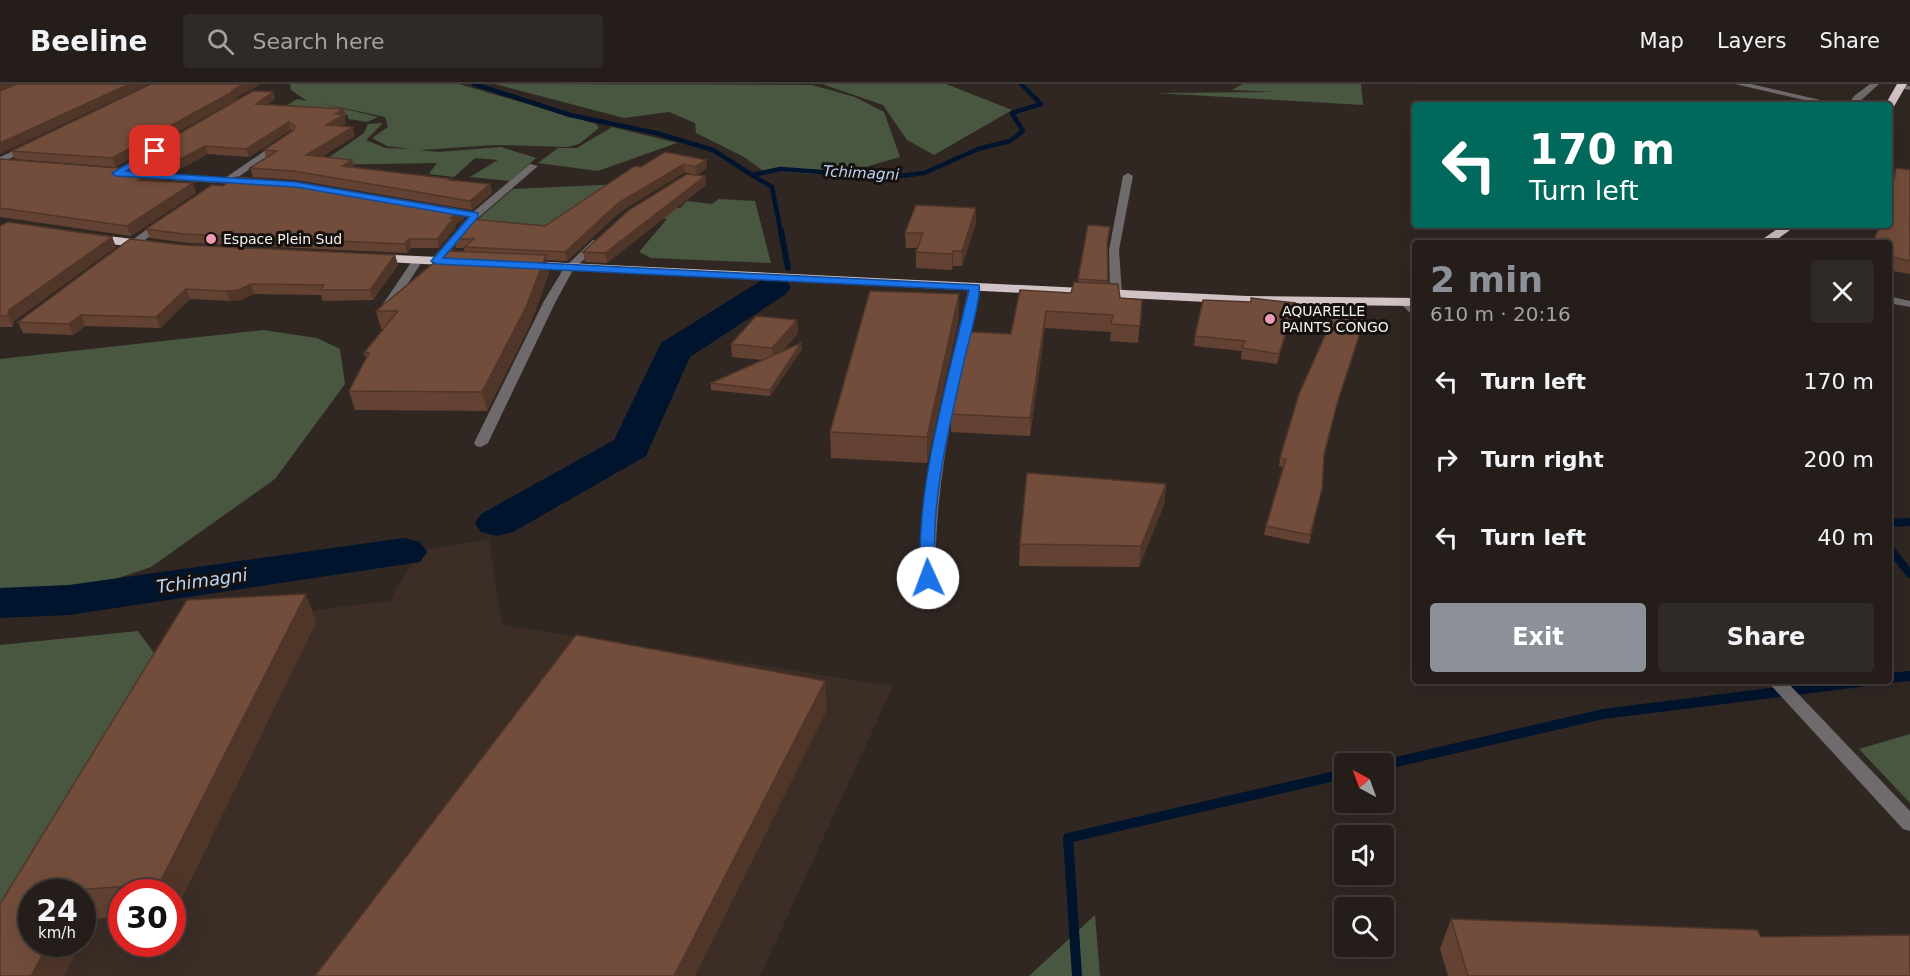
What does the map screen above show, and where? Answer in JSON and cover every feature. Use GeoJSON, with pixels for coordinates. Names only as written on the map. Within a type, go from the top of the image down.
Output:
{"type":"FeatureCollection","features":[{"type":"Feature","properties":{"kind":"highway"},"geometry":{"type":"LineString","coordinates":[[1892,102],[1904,86]]}},
{"type":"Feature","properties":{"kind":"highway"},"geometry":{"type":"LineString","coordinates":[[1768,240],[1786,228]]}},
{"type":"Feature","properties":{"kind":"highway"},"geometry":{"type":"LineString","coordinates":[[76,236],[166,247]]}},
{"type":"Feature","properties":{"kind":"highway"},"geometry":{"type":"LineString","coordinates":[[358,257],[470,262]]}},
{"type":"Feature","properties":{"kind":"highway"},"geometry":{"type":"LineString","coordinates":[[515,265],[1258,300],[1411,305]]}},
{"type":"Feature","properties":{"kind":"street"},"geometry":{"type":"LineString","coordinates":[[1739,84],[1824,102]]}},
{"type":"Feature","properties":{"kind":"street"},"geometry":{"type":"LineString","coordinates":[[1854,102],[1875,84]]}},
{"type":"Feature","properties":{"kind":"street"},"geometry":{"type":"LineString","coordinates":[[211,191],[291,135]]}},
{"type":"Feature","properties":{"kind":"street"},"geometry":{"type":"LineString","coordinates":[[0,162],[38,141]]}},
{"type":"Feature","properties":{"kind":"street"},"geometry":{"type":"LineString","coordinates":[[116,173],[155,151]]}},
{"type":"Feature","properties":{"kind":"street"},"geometry":{"type":"LineString","coordinates":[[0,162],[11,164]]}},
{"type":"Feature","properties":{"kind":"street"},"geometry":{"type":"LineString","coordinates":[[436,261],[475,215],[533,166]]}},
{"type":"Feature","properties":{"kind":"street"},"geometry":{"type":"LineString","coordinates":[[104,172],[258,182]]}},
{"type":"Feature","properties":{"kind":"street"},"geometry":{"type":"LineString","coordinates":[[1116,293],[1114,250],[1128,176]]}},
{"type":"Feature","properties":{"kind":"street"},"geometry":{"type":"LineString","coordinates":[[429,208],[475,215]]}},
{"type":"Feature","properties":{"kind":"street"},"geometry":{"type":"LineString","coordinates":[[116,257],[132,243],[177,214]]}},
{"type":"Feature","properties":{"kind":"street"},"geometry":{"type":"LineString","coordinates":[[481,443],[550,301],[569,268],[606,234]]}},
{"type":"Feature","properties":{"kind":"street"},"geometry":{"type":"LineString","coordinates":[[381,316],[418,260]]}},
{"type":"Feature","properties":{"kind":"street"},"geometry":{"type":"LineString","coordinates":[[928,578],[927,558],[932,498],[946,413],[975,287]]}},
{"type":"Feature","properties":{"kind":"street"},"geometry":{"type":"LineString","coordinates":[[1892,300],[1910,303]]}},
{"type":"Feature","properties":{"kind":"street"},"geometry":{"type":"LineString","coordinates":[[1779,684],[1910,824]]}},
{"type":"Feature","properties":{"kind":"shaded area"},"geometry":{"type":"Polygon","coordinates":[[[489,539],[502,625],[893,686],[760,976],[0,976],[0,957],[18,950],[18,957],[96,957],[96,879],[88,879],[200,624],[389,601],[420,551],[489,539]]]}},
{"type":"Feature","properties":{"kind":"green space"},"geometry":{"type":"Polygon","coordinates":[[[290,84],[459,84],[596,124],[599,128],[579,144],[567,147],[495,145],[420,150],[438,152],[501,147],[536,158],[510,181],[470,177],[498,160],[475,158],[454,177],[429,174],[437,163],[318,165],[364,133],[368,124],[383,123],[366,140],[385,148],[413,149],[387,146],[372,138],[388,127],[385,117],[316,102],[378,117],[367,122],[348,119],[348,115],[269,117],[297,99],[307,101],[291,90],[290,84]]]}},
{"type":"Feature","properties":{"kind":"green space"},"geometry":{"type":"Polygon","coordinates":[[[495,84],[812,85],[855,97],[884,112],[900,157],[848,172],[814,174],[762,170],[744,157],[696,133],[695,123],[669,112],[624,118],[495,84]]]}},
{"type":"Feature","properties":{"kind":"green space"},"geometry":{"type":"Polygon","coordinates":[[[822,84],[946,84],[1012,110],[934,155],[907,140],[883,105],[822,84]]]}},
{"type":"Feature","properties":{"kind":"green space"},"geometry":{"type":"Polygon","coordinates":[[[1243,84],[1361,84],[1363,105],[1156,93],[1275,92],[1232,90],[1243,84]]]}},
{"type":"Feature","properties":{"kind":"green space"},"geometry":{"type":"Polygon","coordinates":[[[612,127],[677,143],[598,171],[538,163],[558,148],[577,148],[612,127]]]}},
{"type":"Feature","properties":{"kind":"green space"},"geometry":{"type":"Polygon","coordinates":[[[622,184],[546,227],[477,220],[513,189],[622,184]]]}},
{"type":"Feature","properties":{"kind":"green space"},"geometry":{"type":"Polygon","coordinates":[[[719,199],[755,201],[771,263],[651,258],[639,252],[667,219],[638,214],[652,205],[680,208],[687,201],[712,204],[719,199]]]}},
{"type":"Feature","properties":{"kind":"green space"},"geometry":{"type":"Polygon","coordinates":[[[263,330],[317,338],[340,349],[345,384],[275,479],[151,567],[91,587],[0,597],[0,359],[263,330]]]}},
{"type":"Feature","properties":{"kind":"green space"},"geometry":{"type":"Polygon","coordinates":[[[138,631],[157,657],[0,908],[0,645],[138,631]]]}},
{"type":"Feature","properties":{"kind":"green space"},"geometry":{"type":"Polygon","coordinates":[[[1910,734],[1910,803],[1859,749],[1910,734]]]}},
{"type":"Feature","properties":{"kind":"green space"},"geometry":{"type":"Polygon","coordinates":[[[1095,915],[1100,976],[1029,976],[1095,915]]]}},
{"type":"Feature","properties":{"kind":"building"},"geometry":{"type":"Polygon","coordinates":[[[17,84],[129,84],[0,143],[0,91],[17,84]]]}},
{"type":"Feature","properties":{"kind":"building"},"geometry":{"type":"Polygon","coordinates":[[[151,84],[244,84],[112,158],[11,151],[151,84]]]}},
{"type":"Feature","properties":{"kind":"building"},"geometry":{"type":"Polygon","coordinates":[[[253,91],[273,92],[256,104],[344,109],[335,114],[344,115],[326,125],[353,127],[306,155],[352,160],[342,166],[490,184],[470,201],[294,171],[250,168],[277,151],[264,150],[294,130],[295,126],[289,122],[246,149],[205,146],[173,163],[133,160],[253,91]]]}},
{"type":"Feature","properties":{"kind":"building"},"geometry":{"type":"Polygon","coordinates":[[[665,152],[706,160],[695,167],[684,164],[618,203],[565,252],[464,247],[474,239],[454,239],[471,219],[545,226],[635,166],[641,167],[665,152]]]}},
{"type":"Feature","properties":{"kind":"building"},"geometry":{"type":"Polygon","coordinates":[[[0,159],[157,171],[139,180],[193,183],[127,226],[0,208],[0,159]]]}},
{"type":"Feature","properties":{"kind":"building"},"geometry":{"type":"Polygon","coordinates":[[[1896,168],[1910,170],[1910,261],[1892,257],[1892,240],[1874,240],[1880,228],[1892,228],[1892,180],[1894,180],[1896,168]]]}},
{"type":"Feature","properties":{"kind":"building"},"geometry":{"type":"Polygon","coordinates":[[[687,174],[705,176],[605,253],[583,252],[629,210],[687,174]]]}},
{"type":"Feature","properties":{"kind":"building"},"geometry":{"type":"Polygon","coordinates":[[[236,177],[293,182],[462,210],[450,218],[454,218],[437,239],[409,239],[405,244],[185,234],[146,229],[212,185],[223,186],[236,177]]]}},
{"type":"Feature","properties":{"kind":"building"},"geometry":{"type":"Polygon","coordinates":[[[916,205],[976,208],[962,251],[953,251],[952,254],[916,252],[923,233],[905,233],[916,205]]]}},
{"type":"Feature","properties":{"kind":"building"},"geometry":{"type":"Polygon","coordinates":[[[8,222],[112,237],[9,310],[8,316],[0,316],[0,226],[8,222]]]}},
{"type":"Feature","properties":{"kind":"building"},"geometry":{"type":"Polygon","coordinates":[[[1088,225],[1110,227],[1107,244],[1108,281],[1078,279],[1088,225]]]}},
{"type":"Feature","properties":{"kind":"building"},"geometry":{"type":"Polygon","coordinates":[[[130,239],[184,245],[395,255],[370,290],[320,290],[324,285],[251,284],[238,290],[226,291],[186,289],[156,317],[81,315],[69,324],[18,322],[130,239]]]}},
{"type":"Feature","properties":{"kind":"building"},"geometry":{"type":"Polygon","coordinates":[[[448,251],[546,255],[526,307],[482,392],[349,391],[369,353],[364,353],[398,311],[376,311],[448,251]]]}},
{"type":"Feature","properties":{"kind":"building"},"geometry":{"type":"Polygon","coordinates":[[[1074,282],[1118,284],[1120,298],[1142,300],[1140,326],[1111,324],[1113,315],[1046,311],[1030,418],[951,414],[969,332],[1011,334],[1020,290],[1071,293],[1074,282]]]}},
{"type":"Feature","properties":{"kind":"building"},"geometry":{"type":"Polygon","coordinates":[[[870,291],[959,294],[927,437],[830,432],[870,291]]]}},
{"type":"Feature","properties":{"kind":"building"},"geometry":{"type":"Polygon","coordinates":[[[1251,298],[1295,303],[1279,354],[1242,348],[1245,341],[1195,336],[1203,300],[1251,302],[1251,298]]]}},
{"type":"Feature","properties":{"kind":"building"},"geometry":{"type":"Polygon","coordinates":[[[1335,313],[1365,318],[1338,400],[1324,454],[1322,489],[1310,535],[1266,526],[1286,459],[1280,458],[1299,394],[1335,313]]]}},
{"type":"Feature","properties":{"kind":"building"},"geometry":{"type":"Polygon","coordinates":[[[756,316],[797,320],[772,348],[731,344],[756,316]]]}},
{"type":"Feature","properties":{"kind":"building"},"geometry":{"type":"Polygon","coordinates":[[[801,343],[770,390],[711,383],[801,343]]]}},
{"type":"Feature","properties":{"kind":"building"},"geometry":{"type":"Polygon","coordinates":[[[1027,473],[1166,484],[1141,546],[1020,544],[1027,473]]]}},
{"type":"Feature","properties":{"kind":"building"},"geometry":{"type":"Polygon","coordinates":[[[306,594],[162,879],[108,879],[108,888],[96,888],[96,879],[18,879],[18,957],[41,957],[31,976],[0,976],[0,904],[187,600],[306,594]]]}},
{"type":"Feature","properties":{"kind":"building"},"geometry":{"type":"Polygon","coordinates":[[[576,635],[825,681],[674,976],[315,976],[576,635]]]}},
{"type":"Feature","properties":{"kind":"building"},"geometry":{"type":"Polygon","coordinates":[[[1451,919],[1757,930],[1761,937],[1910,935],[1910,976],[1468,976],[1451,919]]]}},
{"type":"Feature","properties":{"kind":"waterway"},"geometry":{"type":"LineString","coordinates":[[474,84],[570,115],[656,133],[713,150],[752,175]]}},
{"type":"Feature","properties":{"kind":"waterway","name":"Tchimagni"},"geometry":{"type":"LineString","coordinates":[[752,175],[780,169],[892,177],[924,173],[978,149],[1010,141],[1023,131],[1012,113],[1041,104],[1021,84]]}},
{"type":"Feature","properties":{"kind":"waterway","name":"Tchimagni"},"geometry":{"type":"LineString","coordinates":[[752,175],[772,187],[781,233]]}},
{"type":"Feature","properties":{"kind":"waterway","name":"Tchimagni"},"geometry":{"type":"LineString","coordinates":[[781,231],[788,268]]}},
{"type":"Feature","properties":{"kind":"waterway","name":"Tchimagni"},"geometry":{"type":"LineString","coordinates":[[497,523],[631,447],[674,351],[774,287]]}},
{"type":"Feature","properties":{"kind":"waterway"},"geometry":{"type":"LineString","coordinates":[[1892,523],[1910,522]]}},
{"type":"Feature","properties":{"kind":"waterway"},"geometry":{"type":"LineString","coordinates":[[1892,551],[1910,574]]}},
{"type":"Feature","properties":{"kind":"waterway","name":"Tchimagni"},"geometry":{"type":"LineString","coordinates":[[0,603],[69,600],[404,552]]}},
{"type":"Feature","properties":{"kind":"waterway"},"geometry":{"type":"LineString","coordinates":[[1892,678],[1910,676]]}},
{"type":"Feature","properties":{"kind":"waterway"},"geometry":{"type":"LineString","coordinates":[[1394,762],[1603,714],[1843,684]]}},
{"type":"Feature","properties":{"kind":"waterway"},"geometry":{"type":"LineString","coordinates":[[1077,976],[1068,838],[1334,776]]}},
{"type":"Feature","properties":{"kind":"place","name":"Espace Plein Sud"},"geometry":{"type":"Point","coordinates":[211,239]}},
{"type":"Feature","properties":{"kind":"place","name":"AQUARELLE PAINTS CONGO"},"geometry":{"type":"Point","coordinates":[1270,319]}},
{"type":"Feature","properties":{"kind":"route"},"geometry":{"type":"LineString","coordinates":[[155,151],[116,173],[296,185],[475,215],[436,261],[975,287],[946,413],[932,498],[927,558],[928,578]]}}]}
